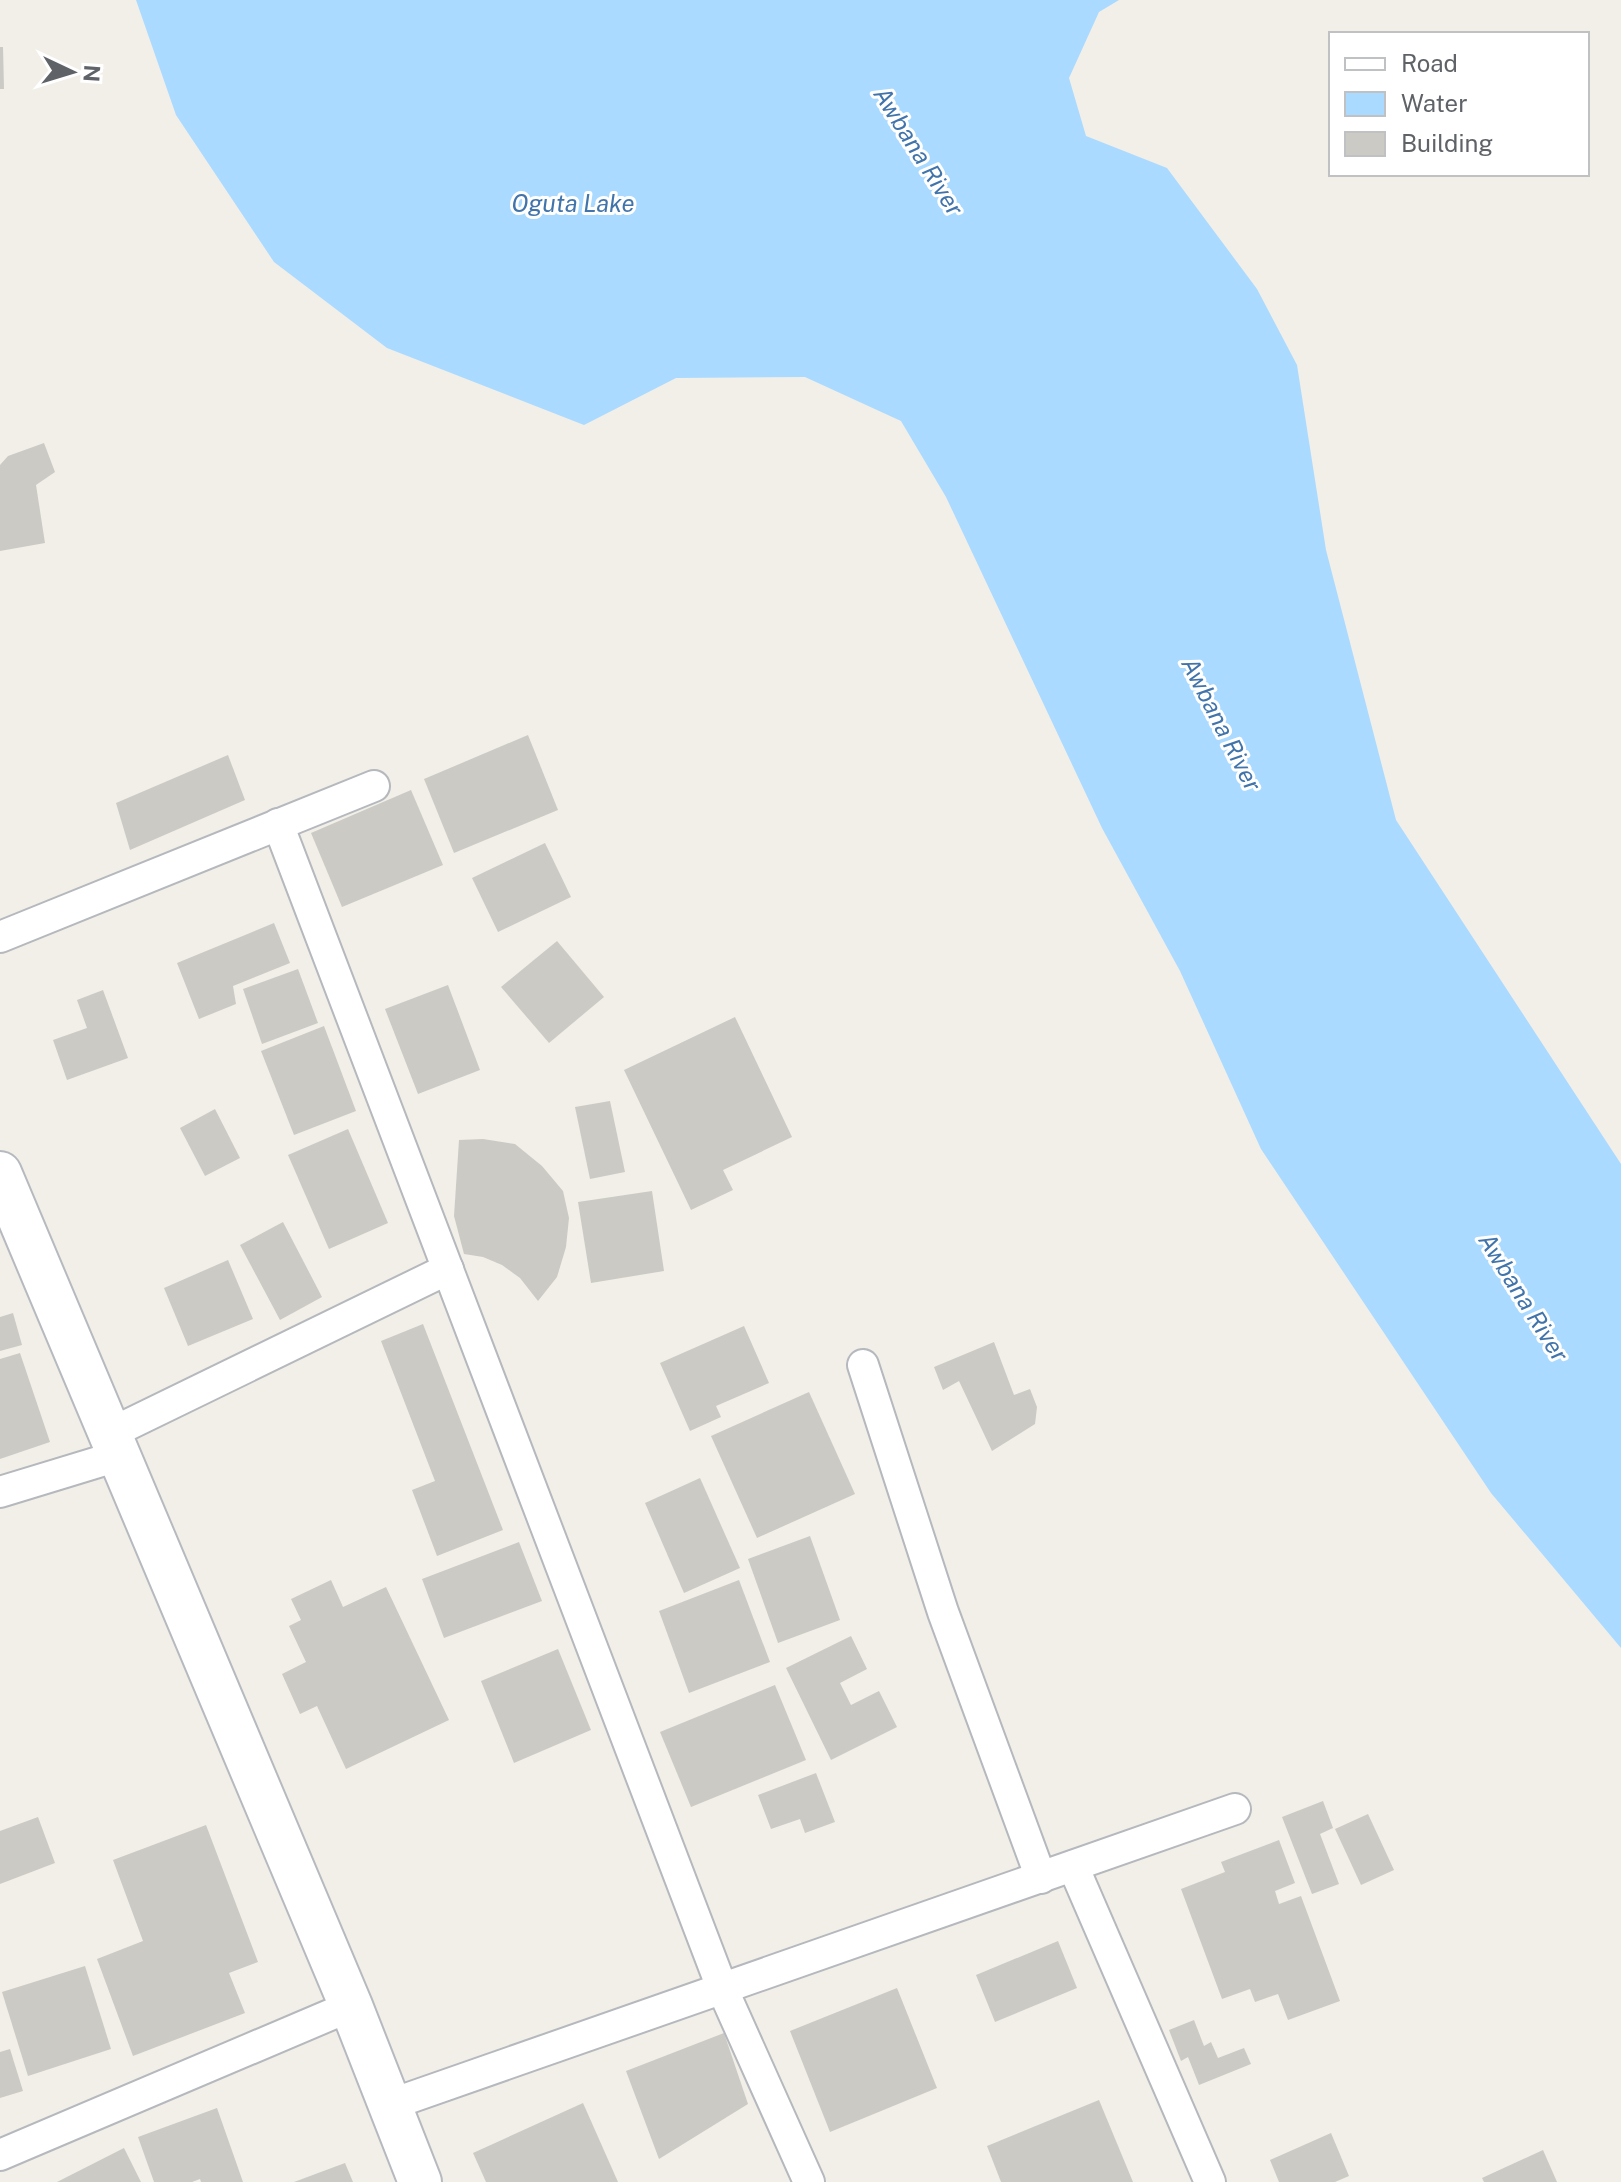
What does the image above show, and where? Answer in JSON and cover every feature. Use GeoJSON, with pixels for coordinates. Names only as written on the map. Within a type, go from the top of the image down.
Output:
{"type":"FeatureCollection","features":[{"type":"Feature","properties":{"kind":"street"},"geometry":{"type":"LineString","coordinates":[[0,937],[374,786]]}},
{"type":"Feature","properties":{"kind":"street"},"geometry":{"type":"LineString","coordinates":[[278,824],[722,1988],[809,2182]]}},
{"type":"Feature","properties":{"kind":"street"},"geometry":{"type":"LineString","coordinates":[[0,1173],[351,2006],[420,2182]]}},
{"type":"Feature","properties":{"kind":"street"},"geometry":{"type":"LineString","coordinates":[[0,1492],[114,1445],[448,1269]]}},
{"type":"Feature","properties":{"kind":"street"},"geometry":{"type":"LineString","coordinates":[[863,1365],[943,1612],[1041,1878]]}},
{"type":"Feature","properties":{"kind":"street"},"geometry":{"type":"LineString","coordinates":[[389,2105],[1235,1809]]}},
{"type":"Feature","properties":{"kind":"street"},"geometry":{"type":"LineString","coordinates":[[1073,1866],[1210,2182]]}},
{"type":"Feature","properties":{"kind":"street"},"geometry":{"type":"LineString","coordinates":[[0,2155],[351,2006]]}},
{"type":"Feature","properties":{"kind":"water","name":"Oguta Lake"},"geometry":{"type":"Polygon","coordinates":[[[136,0],[1119,0],[1099,12],[1069,78],[1086,136],[1167,168],[1257,289],[1297,365],[1326,550],[1396,820],[1621,1164],[1621,1648],[1491,1493],[1261,1149],[1180,971],[1102,828],[946,497],[901,421],[805,377],[676,378],[584,425],[387,348],[274,262],[176,115],[136,0]]]}},
{"type":"Feature","properties":{"kind":"building"},"geometry":{"type":"Polygon","coordinates":[[[0,47],[3,47],[4,89],[0,89],[0,47]]]}},
{"type":"Feature","properties":{"kind":"building"},"geometry":{"type":"Polygon","coordinates":[[[44,443],[55,472],[36,485],[45,543],[0,551],[0,465],[8,456],[44,443]]]}},
{"type":"Feature","properties":{"kind":"building"},"geometry":{"type":"Polygon","coordinates":[[[528,735],[558,810],[454,853],[424,779],[528,735]]]}},
{"type":"Feature","properties":{"kind":"building"},"geometry":{"type":"Polygon","coordinates":[[[228,755],[245,800],[130,850],[116,803],[228,755]]]}},
{"type":"Feature","properties":{"kind":"building"},"geometry":{"type":"Polygon","coordinates":[[[411,790],[443,865],[342,907],[311,833],[411,790]]]}},
{"type":"Feature","properties":{"kind":"building"},"geometry":{"type":"Polygon","coordinates":[[[545,843],[571,897],[498,932],[472,878],[545,843]]]}},
{"type":"Feature","properties":{"kind":"building"},"geometry":{"type":"Polygon","coordinates":[[[274,923],[290,963],[233,986],[236,1004],[199,1019],[177,963],[274,923]]]}},
{"type":"Feature","properties":{"kind":"building"},"geometry":{"type":"Polygon","coordinates":[[[557,941],[604,997],[549,1043],[501,987],[557,941]]]}},
{"type":"Feature","properties":{"kind":"building"},"geometry":{"type":"Polygon","coordinates":[[[298,969],[318,1023],[262,1044],[243,989],[298,969]]]}},
{"type":"Feature","properties":{"kind":"building"},"geometry":{"type":"Polygon","coordinates":[[[448,985],[480,1070],[418,1094],[385,1009],[448,985]]]}},
{"type":"Feature","properties":{"kind":"building"},"geometry":{"type":"Polygon","coordinates":[[[103,990],[128,1058],[67,1080],[53,1040],[87,1028],[77,1000],[103,990]]]}},
{"type":"Feature","properties":{"kind":"building"},"geometry":{"type":"Polygon","coordinates":[[[735,1017],[792,1137],[723,1170],[733,1190],[691,1210],[624,1070],[735,1017]]]}},
{"type":"Feature","properties":{"kind":"building"},"geometry":{"type":"Polygon","coordinates":[[[324,1026],[356,1111],[294,1135],[261,1051],[324,1026]]]}},
{"type":"Feature","properties":{"kind":"building"},"geometry":{"type":"Polygon","coordinates":[[[610,1101],[625,1172],[590,1179],[575,1107],[610,1101]]]}},
{"type":"Feature","properties":{"kind":"building"},"geometry":{"type":"Polygon","coordinates":[[[215,1109],[240,1158],[205,1176],[180,1128],[215,1109]]]}},
{"type":"Feature","properties":{"kind":"building"},"geometry":{"type":"Polygon","coordinates":[[[348,1129],[388,1223],[329,1249],[288,1155],[348,1129]]]}},
{"type":"Feature","properties":{"kind":"building"},"geometry":{"type":"Polygon","coordinates":[[[483,1139],[515,1144],[542,1166],[563,1191],[569,1218],[566,1247],[557,1277],[538,1301],[520,1278],[502,1265],[483,1257],[464,1254],[454,1216],[459,1140],[483,1139]]]}},
{"type":"Feature","properties":{"kind":"building"},"geometry":{"type":"Polygon","coordinates":[[[652,1191],[664,1271],[591,1283],[578,1202],[652,1191]]]}},
{"type":"Feature","properties":{"kind":"building"},"geometry":{"type":"Polygon","coordinates":[[[283,1222],[322,1297],[280,1320],[240,1245],[283,1222]]]}},
{"type":"Feature","properties":{"kind":"building"},"geometry":{"type":"Polygon","coordinates":[[[228,1260],[253,1319],[188,1346],[164,1288],[228,1260]]]}},
{"type":"Feature","properties":{"kind":"building"},"geometry":{"type":"Polygon","coordinates":[[[13,1313],[22,1345],[0,1351],[0,1317],[13,1313]]]}},
{"type":"Feature","properties":{"kind":"building"},"geometry":{"type":"Polygon","coordinates":[[[423,1324],[503,1530],[437,1556],[412,1490],[435,1481],[381,1341],[423,1324]]]}},
{"type":"Feature","properties":{"kind":"building"},"geometry":{"type":"Polygon","coordinates":[[[744,1326],[769,1383],[716,1406],[721,1417],[690,1431],[660,1363],[744,1326]]]}},
{"type":"Feature","properties":{"kind":"building"},"geometry":{"type":"Polygon","coordinates":[[[994,1342],[1014,1395],[1030,1389],[1037,1407],[1035,1424],[992,1451],[959,1381],[943,1390],[934,1367],[994,1342]]]}},
{"type":"Feature","properties":{"kind":"building"},"geometry":{"type":"Polygon","coordinates":[[[20,1353],[50,1442],[0,1459],[0,1359],[20,1353]]]}},
{"type":"Feature","properties":{"kind":"building"},"geometry":{"type":"Polygon","coordinates":[[[809,1392],[855,1494],[757,1538],[711,1436],[809,1392]]]}},
{"type":"Feature","properties":{"kind":"building"},"geometry":{"type":"Polygon","coordinates":[[[700,1478],[740,1568],[684,1593],[645,1503],[700,1478]]]}},
{"type":"Feature","properties":{"kind":"building"},"geometry":{"type":"Polygon","coordinates":[[[810,1536],[840,1620],[778,1643],[748,1559],[810,1536]]]}},
{"type":"Feature","properties":{"kind":"building"},"geometry":{"type":"Polygon","coordinates":[[[519,1542],[542,1601],[444,1638],[422,1579],[519,1542]]]}},
{"type":"Feature","properties":{"kind":"building"},"geometry":{"type":"Polygon","coordinates":[[[331,1580],[343,1607],[386,1587],[449,1720],[346,1769],[317,1706],[300,1714],[282,1674],[306,1662],[289,1626],[301,1620],[291,1599],[331,1580]]]}},
{"type":"Feature","properties":{"kind":"building"},"geometry":{"type":"Polygon","coordinates":[[[739,1580],[770,1662],[689,1693],[659,1611],[739,1580]]]}},
{"type":"Feature","properties":{"kind":"building"},"geometry":{"type":"Polygon","coordinates":[[[851,1636],[867,1669],[840,1683],[851,1705],[879,1691],[897,1727],[831,1760],[786,1668],[851,1636]]]}},
{"type":"Feature","properties":{"kind":"building"},"geometry":{"type":"Polygon","coordinates":[[[558,1649],[591,1730],[514,1763],[481,1681],[558,1649]]]}},
{"type":"Feature","properties":{"kind":"building"},"geometry":{"type":"Polygon","coordinates":[[[775,1685],[806,1760],[691,1807],[660,1732],[775,1685]]]}},
{"type":"Feature","properties":{"kind":"building"},"geometry":{"type":"Polygon","coordinates":[[[816,1773],[835,1822],[805,1833],[800,1819],[771,1829],[758,1795],[816,1773]]]}},
{"type":"Feature","properties":{"kind":"building"},"geometry":{"type":"Polygon","coordinates":[[[1323,1801],[1333,1828],[1320,1834],[1339,1884],[1312,1894],[1282,1817],[1323,1801]]]}},
{"type":"Feature","properties":{"kind":"building"},"geometry":{"type":"Polygon","coordinates":[[[1368,1814],[1394,1870],[1361,1885],[1335,1829],[1368,1814]]]}},
{"type":"Feature","properties":{"kind":"building"},"geometry":{"type":"Polygon","coordinates":[[[38,1817],[55,1863],[0,1884],[0,1831],[38,1817]]]}},
{"type":"Feature","properties":{"kind":"building"},"geometry":{"type":"Polygon","coordinates":[[[206,1825],[258,1962],[229,1973],[245,2013],[133,2056],[97,1959],[143,1941],[113,1860],[206,1825]]]}},
{"type":"Feature","properties":{"kind":"building"},"geometry":{"type":"Polygon","coordinates":[[[1279,1840],[1295,1883],[1275,1891],[1279,1904],[1301,1896],[1340,2001],[1288,2020],[1278,1994],[1255,2002],[1250,1989],[1222,1999],[1181,1889],[1225,1872],[1221,1862],[1279,1840]]]}},
{"type":"Feature","properties":{"kind":"building"},"geometry":{"type":"Polygon","coordinates":[[[1058,1941],[1077,1988],[995,2022],[976,1975],[1058,1941]]]}},
{"type":"Feature","properties":{"kind":"building"},"geometry":{"type":"Polygon","coordinates":[[[85,1966],[111,2049],[28,2076],[2,1992],[85,1966]]]}},
{"type":"Feature","properties":{"kind":"building"},"geometry":{"type":"Polygon","coordinates":[[[897,1988],[937,2088],[830,2132],[790,2031],[897,1988]]]}},
{"type":"Feature","properties":{"kind":"building"},"geometry":{"type":"Polygon","coordinates":[[[1194,2020],[1204,2046],[1211,2042],[1218,2058],[1244,2048],[1251,2064],[1199,2085],[1188,2057],[1181,2061],[1169,2030],[1194,2020]]]}},
{"type":"Feature","properties":{"kind":"building"},"geometry":{"type":"Polygon","coordinates":[[[724,2033],[748,2104],[659,2159],[626,2071],[724,2033]]]}},
{"type":"Feature","properties":{"kind":"building"},"geometry":{"type":"Polygon","coordinates":[[[10,2049],[23,2091],[0,2098],[0,2052],[10,2049]]]}},
{"type":"Feature","properties":{"kind":"building"},"geometry":{"type":"Polygon","coordinates":[[[1099,2100],[1133,2182],[1001,2182],[987,2146],[1099,2100]]]}},
{"type":"Feature","properties":{"kind":"building"},"geometry":{"type":"Polygon","coordinates":[[[583,2103],[618,2182],[486,2182],[473,2153],[583,2103]]]}},
{"type":"Feature","properties":{"kind":"building"},"geometry":{"type":"Polygon","coordinates":[[[217,2108],[243,2182],[201,2182],[200,2179],[192,2182],[154,2182],[138,2137],[217,2108]]]}},
{"type":"Feature","properties":{"kind":"building"},"geometry":{"type":"Polygon","coordinates":[[[1331,2133],[1349,2176],[1335,2182],[1279,2182],[1270,2160],[1331,2133]]]}},
{"type":"Feature","properties":{"kind":"building"},"geometry":{"type":"Polygon","coordinates":[[[124,2148],[141,2182],[57,2182],[124,2148]]]}},
{"type":"Feature","properties":{"kind":"building"},"geometry":{"type":"Polygon","coordinates":[[[1543,2150],[1557,2182],[1484,2182],[1482,2178],[1543,2150]]]}},
{"type":"Feature","properties":{"kind":"building"},"geometry":{"type":"Polygon","coordinates":[[[345,2163],[353,2182],[294,2182],[345,2163]]]}},
{"type":"Feature","properties":{"kind":"water label","name":"Awbana River"},"geometry":{"type":"Point","coordinates":[919,151]}},
{"type":"Feature","properties":{"kind":"water label","name":"Awbana River"},"geometry":{"type":"Point","coordinates":[1222,724]}},
{"type":"Feature","properties":{"kind":"water label","name":"Awbana River"},"geometry":{"type":"Point","coordinates":[1524,1297]}}]}
